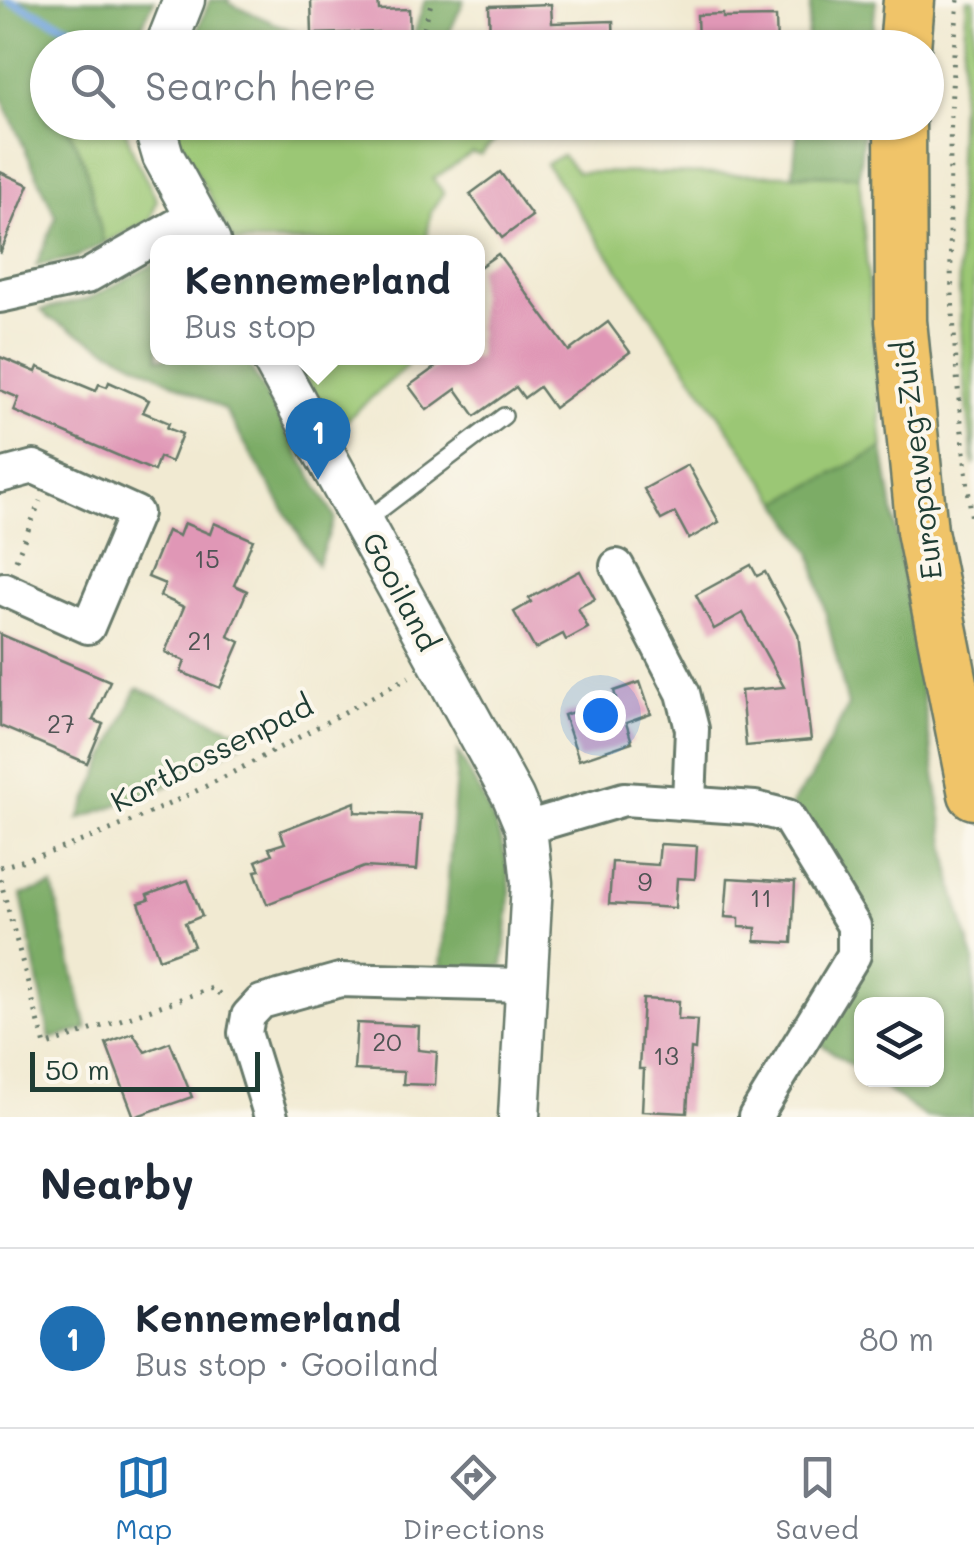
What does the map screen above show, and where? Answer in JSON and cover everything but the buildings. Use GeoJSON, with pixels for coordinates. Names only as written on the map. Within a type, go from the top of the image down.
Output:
{"type":"FeatureCollection","features":[{"type":"Feature","properties":{"kind":"main road"},"geometry":{"type":"LineString","coordinates":[[906,30],[909,0]]}},
{"type":"Feature","properties":{"kind":"main road","name":"Europaweg-Zuid"},"geometry":{"type":"LineString","coordinates":[[900,140],[901,322],[922,531],[974,794]]}},
{"type":"Feature","properties":{"kind":"street"},"geometry":{"type":"LineString","coordinates":[[172,30],[184,0]]}},
{"type":"Feature","properties":{"kind":"street"},"geometry":{"type":"LineString","coordinates":[[159,140],[202,229]]}},
{"type":"Feature","properties":{"kind":"street"},"geometry":{"type":"LineString","coordinates":[[0,296],[86,278],[150,251]]}},
{"type":"Feature","properties":{"kind":"street","name":"Gooiland"},"geometry":{"type":"LineString","coordinates":[[276,365],[526,828],[532,883],[518,1117]]}},
{"type":"Feature","properties":{"kind":"street"},"geometry":{"type":"LineString","coordinates":[[0,476],[34,468],[136,514],[88,627],[4,589]]}},
{"type":"Feature","properties":{"kind":"street"},"geometry":{"type":"LineString","coordinates":[[617,566],[683,694],[692,729],[689,801]]}},
{"type":"Feature","properties":{"kind":"street"},"geometry":{"type":"LineString","coordinates":[[526,828],[624,798],[755,808],[787,816],[854,926],[854,955],[754,1117]]}},
{"type":"Feature","properties":{"kind":"street"},"geometry":{"type":"LineString","coordinates":[[270,1117],[245,1033],[248,1016],[260,1002],[340,980],[525,985]]}},
{"type":"Feature","properties":{"kind":"lane"},"geometry":{"type":"LineString","coordinates":[[363,523],[504,416]]}},
{"type":"Feature","properties":{"kind":"path"},"geometry":{"type":"LineString","coordinates":[[423,30],[432,0]]}},
{"type":"Feature","properties":{"kind":"path"},"geometry":{"type":"LineString","coordinates":[[958,0],[947,174],[950,303],[974,536]]}},
{"type":"Feature","properties":{"kind":"path"},"geometry":{"type":"LineString","coordinates":[[4,589],[51,475]]}},
{"type":"Feature","properties":{"kind":"path","name":"Kortbossenpad"},"geometry":{"type":"LineString","coordinates":[[0,866],[67,848],[143,818],[437,662]]}},
{"type":"Feature","properties":{"kind":"path"},"geometry":{"type":"LineString","coordinates":[[0,879],[45,1046],[212,988],[248,1016]]}},
{"type":"Feature","properties":{"kind":"green space"},"geometry":{"type":"Polygon","coordinates":[[[0,0],[154,0],[140,30],[30,30],[30,140],[74,140],[85,165],[104,243],[77,257],[36,266],[56,217],[0,94],[0,0]]]}},
{"type":"Feature","properties":{"kind":"green space"},"geometry":{"type":"Polygon","coordinates":[[[210,0],[229,0],[228,3],[290,30],[198,30],[210,0]]]}},
{"type":"Feature","properties":{"kind":"green space"},"geometry":{"type":"Polygon","coordinates":[[[425,0],[464,0],[451,30],[415,30],[425,0]]]}},
{"type":"Feature","properties":{"kind":"green space"},"geometry":{"type":"Polygon","coordinates":[[[811,0],[876,0],[873,30],[808,30],[811,0]]]}},
{"type":"Feature","properties":{"kind":"green space"},"geometry":{"type":"Polygon","coordinates":[[[967,0],[974,0],[974,466],[962,350],[958,233],[959,116],[967,0]]]}},
{"type":"Feature","properties":{"kind":"green space"},"geometry":{"type":"Polygon","coordinates":[[[74,140],[129,140],[157,200],[150,221],[104,243],[85,165],[74,140]]]}},
{"type":"Feature","properties":{"kind":"green space"},"geometry":{"type":"Polygon","coordinates":[[[180,140],[495,140],[480,155],[472,153],[433,179],[444,193],[431,212],[427,235],[230,235],[180,140]]]}},
{"type":"Feature","properties":{"kind":"green space"},"geometry":{"type":"Polygon","coordinates":[[[796,140],[862,140],[859,176],[793,174],[796,140]]]}},
{"type":"Feature","properties":{"kind":"green space"},"geometry":{"type":"Polygon","coordinates":[[[562,155],[577,172],[859,176],[883,448],[779,502],[546,164],[562,155]]]}},
{"type":"Feature","properties":{"kind":"green space"},"geometry":{"type":"Polygon","coordinates":[[[150,266],[150,365],[249,365],[335,518],[317,565],[225,410],[49,318],[41,310],[88,299],[150,266]]]}},
{"type":"Feature","properties":{"kind":"green space"},"geometry":{"type":"Polygon","coordinates":[[[299,365],[406,365],[406,367],[334,431],[299,365]]]}},
{"type":"Feature","properties":{"kind":"green space"},"geometry":{"type":"Polygon","coordinates":[[[883,448],[953,887],[974,960],[974,1117],[925,1117],[883,1087],[944,1087],[944,997],[854,997],[854,1067],[819,1043],[872,943],[866,924],[791,804],[811,778],[848,706],[811,552],[779,502],[883,448]]]}},
{"type":"Feature","properties":{"kind":"green space"},"geometry":{"type":"Polygon","coordinates":[[[137,688],[252,737],[167,786],[79,819],[137,688]]]}},
{"type":"Feature","properties":{"kind":"green space"},"geometry":{"type":"Polygon","coordinates":[[[458,752],[492,816],[508,868],[510,906],[503,966],[441,969],[458,752]]]}},
{"type":"Feature","properties":{"kind":"green space"},"geometry":{"type":"Polygon","coordinates":[[[53,886],[87,1029],[50,1039],[21,895],[53,886]]]}},
{"type":"Feature","properties":{"kind":"waterway"},"geometry":{"type":"LineString","coordinates":[[8,0],[75,30]]}},
{"type":"Feature","properties":{"kind":"place","name":"Kennemerland"},"geometry":{"type":"Point","coordinates":[318,480]}}]}
